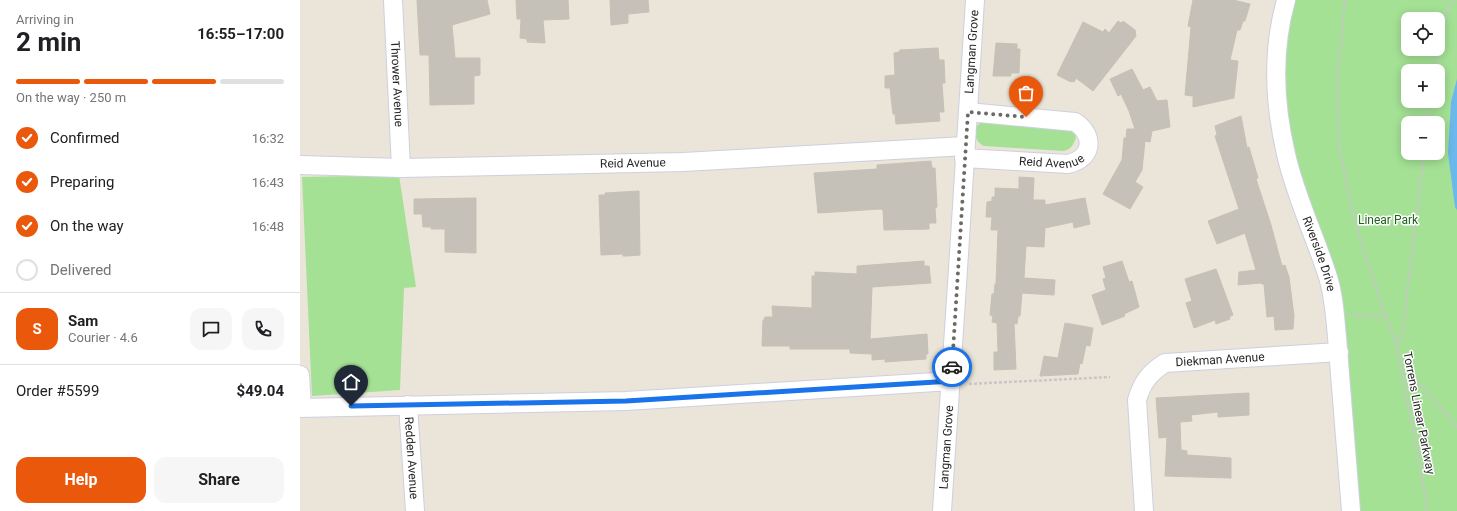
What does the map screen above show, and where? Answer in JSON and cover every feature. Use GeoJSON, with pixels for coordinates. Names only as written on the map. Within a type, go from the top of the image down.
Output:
{"type":"FeatureCollection","features":[{"type":"Feature","properties":{"kind":"street","name":"Thrower Avenue"},"geometry":{"type":"LineString","coordinates":[[393,0],[402,168]]}},
{"type":"Feature","properties":{"kind":"street","name":"Langman Grove"},"geometry":{"type":"LineString","coordinates":[[942,511],[959,382],[965,152],[975,0]]}},
{"type":"Feature","properties":{"kind":"street","name":"Riverside Drive"},"geometry":{"type":"LineString","coordinates":[[1286,0],[1278,44],[1276,68],[1280,123],[1286,155],[1328,276],[1335,314],[1351,511]]}},
{"type":"Feature","properties":{"kind":"street","name":"Reid Avenue"},"geometry":{"type":"LineString","coordinates":[[300,165],[402,168],[683,162],[965,152],[1068,164],[1076,163],[1084,157],[1089,145],[1087,134],[1083,127],[1076,122],[968,112]]}},
{"type":"Feature","properties":{"kind":"street","name":"Diekman Avenue"},"geometry":{"type":"LineString","coordinates":[[1144,511],[1137,400],[1140,389],[1148,376],[1155,370],[1165,364],[1339,352]]}},
{"type":"Feature","properties":{"kind":"street"},"geometry":{"type":"LineString","coordinates":[[300,376],[301,408],[626,401],[959,382]]}},
{"type":"Feature","properties":{"kind":"street","name":"Redden Avenue"},"geometry":{"type":"LineString","coordinates":[[408,405],[415,511]]}},
{"type":"Feature","properties":{"kind":"path"},"geometry":{"type":"LineString","coordinates":[[1345,0],[1337,80],[1340,145],[1349,195],[1359,235],[1396,343]]}},
{"type":"Feature","properties":{"kind":"path"},"geometry":{"type":"LineString","coordinates":[[1436,64],[1448,8],[1453,0]]}},
{"type":"Feature","properties":{"kind":"path","name":"Torrens Linear Parkway"},"geometry":{"type":"LineString","coordinates":[[1423,160],[1402,337],[1396,343],[1422,475],[1427,511]]}},
{"type":"Feature","properties":{"kind":"path"},"geometry":{"type":"LineString","coordinates":[[1335,314],[1386,316]]}},
{"type":"Feature","properties":{"kind":"path"},"geometry":{"type":"LineString","coordinates":[[1403,378],[1411,376],[1419,383],[1457,427]]}},
{"type":"Feature","properties":{"kind":"path"},"geometry":{"type":"LineString","coordinates":[[959,382],[1110,377]]}},
{"type":"Feature","properties":{"kind":"green space","name":"Linear Park"},"geometry":{"type":"Polygon","coordinates":[[[1290,0],[1457,0],[1457,511],[1356,511],[1343,331],[1286,135],[1281,94],[1290,0]]]}},
{"type":"Feature","properties":{"kind":"green space"},"geometry":{"type":"Polygon","coordinates":[[[986,119],[1074,130],[1076,138],[1070,148],[1063,151],[984,146],[975,136],[975,132],[978,125],[986,119]]]}},
{"type":"Feature","properties":{"kind":"green space"},"geometry":{"type":"Polygon","coordinates":[[[399,175],[416,287],[404,288],[400,390],[312,396],[302,177],[399,175]]]}},
{"type":"Feature","properties":{"kind":"water"},"geometry":{"type":"Polygon","coordinates":[[[1457,79],[1457,210],[1455,207],[1448,153],[1451,102],[1457,79]]]}},
{"type":"Feature","properties":{"kind":"building"},"geometry":{"type":"Polygon","coordinates":[[[417,0],[487,0],[490,14],[452,25],[455,58],[480,58],[480,75],[474,76],[474,104],[430,105],[429,55],[420,55],[417,0]]]}},
{"type":"Feature","properties":{"kind":"building"},"geometry":{"type":"Polygon","coordinates":[[[516,0],[568,0],[569,19],[543,20],[545,43],[527,42],[527,39],[520,38],[521,19],[517,19],[516,0]]]}},
{"type":"Feature","properties":{"kind":"building"},"geometry":{"type":"Polygon","coordinates":[[[610,0],[648,0],[649,12],[628,14],[628,23],[611,25],[610,0]]]}},
{"type":"Feature","properties":{"kind":"building"},"geometry":{"type":"Polygon","coordinates":[[[1193,0],[1233,0],[1250,4],[1245,21],[1243,21],[1240,30],[1237,30],[1230,60],[1238,61],[1234,98],[1193,107],[1193,96],[1185,95],[1191,27],[1188,26],[1193,0]]]}},
{"type":"Feature","properties":{"kind":"building"},"geometry":{"type":"Polygon","coordinates":[[[1118,21],[1121,23],[1123,21],[1135,30],[1136,36],[1093,91],[1076,78],[1074,82],[1071,82],[1057,75],[1083,22],[1103,32],[1105,29],[1109,33],[1118,21]]]}},
{"type":"Feature","properties":{"kind":"building"},"geometry":{"type":"Polygon","coordinates":[[[996,43],[1017,44],[1017,49],[1020,49],[1019,73],[1011,73],[1011,76],[993,76],[996,43]]]}},
{"type":"Feature","properties":{"kind":"building"},"geometry":{"type":"Polygon","coordinates":[[[938,48],[939,60],[944,60],[945,83],[942,83],[944,112],[939,112],[940,121],[896,124],[895,114],[893,114],[890,88],[885,88],[885,76],[895,75],[894,53],[899,52],[900,50],[938,48]]]}},
{"type":"Feature","properties":{"kind":"building"},"geometry":{"type":"Polygon","coordinates":[[[1132,69],[1143,90],[1150,87],[1157,101],[1167,100],[1170,127],[1152,131],[1150,142],[1145,141],[1142,170],[1135,182],[1143,187],[1130,209],[1103,194],[1122,160],[1124,138],[1126,138],[1127,129],[1135,129],[1121,94],[1118,96],[1110,79],[1132,69]]]}},
{"type":"Feature","properties":{"kind":"building"},"geometry":{"type":"Polygon","coordinates":[[[1241,116],[1247,148],[1249,147],[1258,178],[1256,179],[1271,225],[1282,266],[1285,265],[1289,277],[1294,316],[1293,329],[1275,330],[1274,316],[1267,317],[1264,284],[1238,285],[1239,272],[1256,270],[1245,233],[1217,244],[1208,221],[1239,209],[1215,136],[1217,135],[1215,126],[1241,116]]]}},
{"type":"Feature","properties":{"kind":"building"},"geometry":{"type":"Polygon","coordinates":[[[931,161],[932,168],[935,168],[937,207],[935,208],[936,223],[929,223],[929,229],[884,230],[883,210],[881,209],[818,213],[814,173],[877,169],[877,165],[931,161]]]}},
{"type":"Feature","properties":{"kind":"building"},"geometry":{"type":"Polygon","coordinates":[[[1019,177],[1034,178],[1033,200],[1045,200],[1045,205],[1085,198],[1090,224],[1074,228],[1073,222],[1045,228],[1044,247],[1026,246],[1024,278],[1055,280],[1054,295],[1022,293],[1020,316],[1018,316],[1017,324],[1014,323],[1016,369],[994,370],[994,352],[998,352],[997,323],[992,322],[993,316],[990,315],[992,294],[994,294],[996,284],[998,230],[991,230],[992,217],[986,217],[987,202],[992,201],[992,197],[995,197],[995,188],[1019,189],[1019,177]]]}},
{"type":"Feature","properties":{"kind":"building"},"geometry":{"type":"Polygon","coordinates":[[[639,191],[640,255],[601,255],[599,195],[605,195],[605,193],[639,191]]]}},
{"type":"Feature","properties":{"kind":"building"},"geometry":{"type":"Polygon","coordinates":[[[476,198],[476,253],[445,252],[445,229],[431,229],[431,227],[423,227],[422,214],[414,214],[414,199],[476,198]]]}},
{"type":"Feature","properties":{"kind":"building"},"geometry":{"type":"Polygon","coordinates":[[[924,261],[924,266],[929,266],[931,283],[872,287],[870,339],[927,334],[928,354],[926,354],[926,359],[885,362],[885,359],[872,360],[872,354],[850,353],[850,349],[790,349],[790,346],[762,346],[763,320],[765,317],[773,317],[772,306],[812,308],[812,276],[815,276],[815,272],[857,274],[857,266],[924,261]]]}},
{"type":"Feature","properties":{"kind":"building"},"geometry":{"type":"Polygon","coordinates":[[[1122,261],[1129,282],[1132,281],[1139,307],[1124,314],[1125,316],[1102,325],[1092,295],[1106,290],[1103,279],[1106,278],[1103,267],[1122,261]]]}},
{"type":"Feature","properties":{"kind":"building"},"geometry":{"type":"Polygon","coordinates":[[[1216,269],[1233,315],[1229,317],[1230,319],[1216,324],[1215,320],[1194,328],[1186,303],[1192,301],[1185,279],[1216,269]]]}},
{"type":"Feature","properties":{"kind":"building"},"geometry":{"type":"Polygon","coordinates":[[[1065,323],[1093,328],[1090,346],[1086,345],[1078,374],[1040,376],[1044,356],[1058,358],[1065,323]]]}},
{"type":"Feature","properties":{"kind":"building"},"geometry":{"type":"Polygon","coordinates":[[[1249,393],[1249,415],[1218,417],[1218,412],[1191,415],[1192,421],[1180,422],[1181,450],[1187,451],[1187,455],[1231,458],[1231,478],[1165,476],[1167,437],[1159,438],[1156,398],[1249,393]]]}},
{"type":"Feature","properties":{"kind":"way so far"},"geometry":{"type":"LineString","coordinates":[[952,367],[968,112],[1026,117]]}},
{"type":"Feature","properties":{"kind":"route"},"geometry":{"type":"LineString","coordinates":[[351,406],[626,401],[952,381],[952,367]]}}]}
